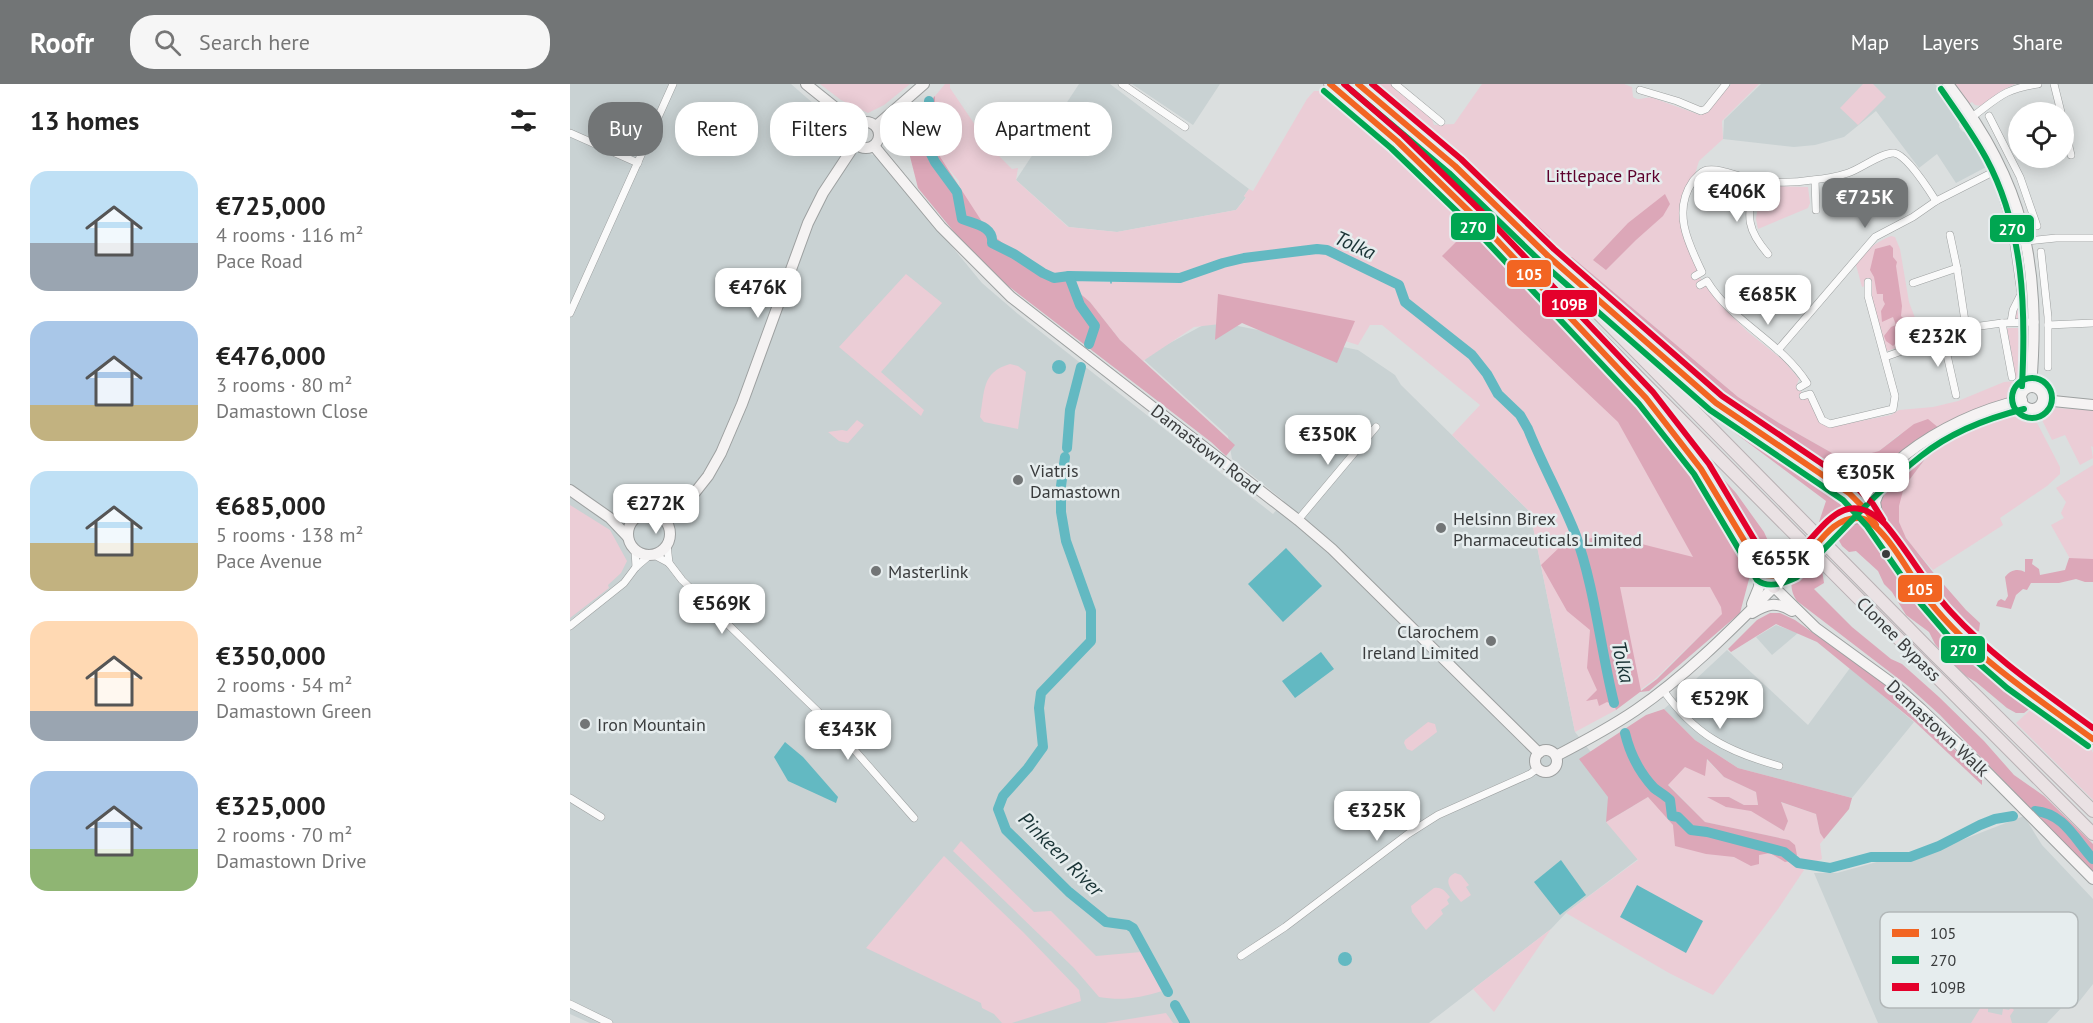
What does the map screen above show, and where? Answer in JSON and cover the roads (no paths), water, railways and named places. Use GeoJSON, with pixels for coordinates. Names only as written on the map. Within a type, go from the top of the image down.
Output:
{"type":"FeatureCollection","features":[{"type":"Feature","properties":{"kind":"highway"},"geometry":{"type":"LineString","coordinates":[[1330,84],[1397,141],[1479,221],[1646,398],[1701,469],[1774,587]]}},
{"type":"Feature","properties":{"kind":"highway"},"geometry":{"type":"LineString","coordinates":[[1358,84],[1455,166],[1548,256],[1716,403],[1859,502]]}},
{"type":"Feature","properties":{"kind":"highway","name":"Clonee Bypass"},"geometry":{"type":"LineString","coordinates":[[1397,141],[1483,221],[2093,834]]}},
{"type":"Feature","properties":{"kind":"highway","name":"Clonee Bypass"},"geometry":{"type":"LineString","coordinates":[[1427,144],[1516,229],[1837,556],[2093,811]]}},
{"type":"Feature","properties":{"kind":"street"},"geometry":{"type":"LineString","coordinates":[[570,313],[673,84]]}},
{"type":"Feature","properties":{"kind":"street"},"geometry":{"type":"LineString","coordinates":[[806,84],[828,102]]}},
{"type":"Feature","properties":{"kind":"street"},"geometry":{"type":"LineString","coordinates":[[876,126],[924,84]]}},
{"type":"Feature","properties":{"kind":"street"},"geometry":{"type":"LineString","coordinates":[[1122,84],[1185,127]]}},
{"type":"Feature","properties":{"kind":"street"},"geometry":{"type":"LineString","coordinates":[[1395,84],[1442,122]]}},
{"type":"Feature","properties":{"kind":"street"},"geometry":{"type":"LineString","coordinates":[[1640,90],[1701,111],[1706,109],[1726,84]]}},
{"type":"Feature","properties":{"kind":"street"},"geometry":{"type":"LineString","coordinates":[[1948,84],[1972,117],[2001,168],[2018,208],[2026,241],[2034,305],[2031,387]]}},
{"type":"Feature","properties":{"kind":"street"},"geometry":{"type":"LineString","coordinates":[[1972,117],[2005,92],[2016,87],[2038,84]]}},
{"type":"Feature","properties":{"kind":"street"},"geometry":{"type":"LineString","coordinates":[[2054,84],[2058,102]]}},
{"type":"Feature","properties":{"kind":"street"},"geometry":{"type":"LineString","coordinates":[[1993,120],[2008,145]]}},
{"type":"Feature","properties":{"kind":"street"},"geometry":{"type":"LineString","coordinates":[[868,123],[876,126]]}},
{"type":"Feature","properties":{"kind":"street"},"geometry":{"type":"LineString","coordinates":[[868,148],[874,146],[879,136],[876,126]]}},
{"type":"Feature","properties":{"kind":"street"},"geometry":{"type":"LineString","coordinates":[[570,133],[638,163]]}},
{"type":"Feature","properties":{"kind":"street","name":"Damastown Road"},"geometry":{"type":"LineString","coordinates":[[874,146],[948,235],[1011,297],[1298,520],[1352,568],[1539,753]]}},
{"type":"Feature","properties":{"kind":"street"},"geometry":{"type":"LineString","coordinates":[[1695,276],[1702,272],[1688,244],[1683,226],[1684,201],[1692,184],[1701,173],[1707,170],[1755,180],[1797,182],[1850,172],[1886,154],[1893,153],[1906,161],[1936,201]]}},
{"type":"Feature","properties":{"kind":"street"},"geometry":{"type":"LineString","coordinates":[[669,563],[667,545],[676,510],[704,482],[726,445],[808,224],[830,182],[848,156]]}},
{"type":"Feature","properties":{"kind":"street"},"geometry":{"type":"LineString","coordinates":[[1778,350],[1875,237],[1913,217],[1936,201],[2001,168]]}},
{"type":"Feature","properties":{"kind":"street"},"geometry":{"type":"LineString","coordinates":[[2019,168],[2038,222]]}},
{"type":"Feature","properties":{"kind":"street"},"geometry":{"type":"LineString","coordinates":[[1755,180],[1749,223],[1757,241],[1768,254]]}},
{"type":"Feature","properties":{"kind":"street"},"geometry":{"type":"LineString","coordinates":[[1815,180],[1815,210]]}},
{"type":"Feature","properties":{"kind":"street"},"geometry":{"type":"LineString","coordinates":[[2001,201],[2016,253],[2021,294],[2007,322],[2012,377]]}},
{"type":"Feature","properties":{"kind":"street"},"geometry":{"type":"LineString","coordinates":[[1950,235],[1966,328]]}},
{"type":"Feature","properties":{"kind":"street"},"geometry":{"type":"LineString","coordinates":[[2026,241],[2093,238]]}},
{"type":"Feature","properties":{"kind":"street"},"geometry":{"type":"LineString","coordinates":[[2043,257],[2048,325],[2048,367]]}},
{"type":"Feature","properties":{"kind":"street"},"geometry":{"type":"LineString","coordinates":[[1913,283],[1957,268]]}},
{"type":"Feature","properties":{"kind":"street"},"geometry":{"type":"LineString","coordinates":[[1700,285],[1707,281],[1721,300],[1778,350],[1807,383],[1800,387]]}},
{"type":"Feature","properties":{"kind":"street"},"geometry":{"type":"LineString","coordinates":[[1803,396],[1810,394],[1822,420],[1830,424],[1893,409],[1895,396],[1868,296],[1868,282]]}},
{"type":"Feature","properties":{"kind":"street"},"geometry":{"type":"LineString","coordinates":[[1885,357],[1966,328],[2007,322],[2035,322]]}},
{"type":"Feature","properties":{"kind":"street"},"geometry":{"type":"LineString","coordinates":[[2048,325],[2093,323]]}},
{"type":"Feature","properties":{"kind":"street"},"geometry":{"type":"LineString","coordinates":[[1943,337],[1956,395]]}},
{"type":"Feature","properties":{"kind":"street"},"geometry":{"type":"LineString","coordinates":[[2031,387],[2040,390],[2043,400],[2040,406],[2034,409],[2027,408],[2022,400],[2022,393],[2031,387]]}},
{"type":"Feature","properties":{"kind":"street"},"geometry":{"type":"LineString","coordinates":[[1556,756],[1635,711],[1706,654],[1904,456],[1936,434],[2000,406],[2022,400]]}},
{"type":"Feature","properties":{"kind":"street"},"geometry":{"type":"LineString","coordinates":[[2043,400],[2093,405]]}},
{"type":"Feature","properties":{"kind":"street"},"geometry":{"type":"LineString","coordinates":[[1298,520],[1376,427]]}},
{"type":"Feature","properties":{"kind":"street"},"geometry":{"type":"LineString","coordinates":[[1882,534],[1875,502],[1887,472]]}},
{"type":"Feature","properties":{"kind":"street"},"geometry":{"type":"LineString","coordinates":[[570,490],[610,518],[628,537],[635,550],[636,567]]}},
{"type":"Feature","properties":{"kind":"street"},"geometry":{"type":"LineString","coordinates":[[1859,502],[1926,597],[1959,635],[2002,673],[2093,739]]}},
{"type":"Feature","properties":{"kind":"street"},"geometry":{"type":"LineString","coordinates":[[628,537],[632,521],[644,513],[657,514],[676,510]]}},
{"type":"Feature","properties":{"kind":"street"},"geometry":{"type":"LineString","coordinates":[[657,514],[665,520],[670,529]]}},
{"type":"Feature","properties":{"kind":"street"},"geometry":{"type":"LineString","coordinates":[[1836,525],[1853,517],[1864,518],[1882,534]]}},
{"type":"Feature","properties":{"kind":"street"},"geometry":{"type":"LineString","coordinates":[[610,518],[632,521]]}},
{"type":"Feature","properties":{"kind":"street"},"geometry":{"type":"LineString","coordinates":[[570,626],[624,583],[636,567],[667,545]]}},
{"type":"Feature","properties":{"kind":"street"},"geometry":{"type":"LineString","coordinates":[[635,550],[669,563],[682,580],[836,729],[914,818]]}},
{"type":"Feature","properties":{"kind":"street"},"geometry":{"type":"LineString","coordinates":[[1741,619],[1757,594],[1763,570],[1778,576],[1794,567]]}},
{"type":"Feature","properties":{"kind":"street"},"geometry":{"type":"LineString","coordinates":[[1792,605],[1788,585],[1794,567]]}},
{"type":"Feature","properties":{"kind":"street","name":"Damastown Walk"},"geometry":{"type":"LineString","coordinates":[[1774,587],[1816,628],[1893,684],[1921,709],[2093,879]]}},
{"type":"Feature","properties":{"kind":"street"},"geometry":{"type":"LineString","coordinates":[[1741,619],[1766,605],[1777,604],[1789,609],[1816,628]]}},
{"type":"Feature","properties":{"kind":"street"},"geometry":{"type":"LineString","coordinates":[[1663,690],[1690,723],[1713,740],[1742,754],[1779,766]]}},
{"type":"Feature","properties":{"kind":"street"},"geometry":{"type":"LineString","coordinates":[[1548,750],[1556,756],[1557,765],[1553,770],[1544,772],[1538,768],[1536,759],[1539,753],[1548,750]]}},
{"type":"Feature","properties":{"kind":"street"},"geometry":{"type":"LineString","coordinates":[[1241,956],[1285,927],[1408,834],[1438,815],[1530,774],[1538,768]]}},
{"type":"Feature","properties":{"kind":"street"},"geometry":{"type":"LineString","coordinates":[[570,798],[601,817]]}},
{"type":"Feature","properties":{"kind":"street"},"geometry":{"type":"LineString","coordinates":[[570,1004],[609,1023]]}},
{"type":"Feature","properties":{"kind":"water"},"geometry":{"type":"Polygon","coordinates":[[[1056,360],[1062,360],[1066,367],[1062,374],[1056,374],[1052,370],[1052,364],[1056,360]]]}},
{"type":"Feature","properties":{"kind":"water"},"geometry":{"type":"Polygon","coordinates":[[[1286,548],[1322,586],[1283,622],[1248,584],[1286,548]]]}},
{"type":"Feature","properties":{"kind":"water"},"geometry":{"type":"Polygon","coordinates":[[[1321,652],[1334,669],[1295,698],[1282,681],[1321,652]]]}},
{"type":"Feature","properties":{"kind":"water"},"geometry":{"type":"Polygon","coordinates":[[[785,742],[803,757],[838,797],[836,803],[788,781],[774,757],[785,742]]]}},
{"type":"Feature","properties":{"kind":"water"},"geometry":{"type":"Polygon","coordinates":[[[1561,860],[1586,895],[1560,915],[1534,882],[1561,860]]]}},
{"type":"Feature","properties":{"kind":"water"},"geometry":{"type":"Polygon","coordinates":[[[1637,885],[1703,921],[1686,953],[1620,917],[1637,885]]]}},
{"type":"Feature","properties":{"kind":"water"},"geometry":{"type":"Polygon","coordinates":[[[1342,952],[1348,952],[1352,959],[1348,966],[1342,966],[1338,962],[1338,956],[1342,952]]]}},
{"type":"Feature","properties":{"kind":"waterway","name":"Tolka"},"geometry":{"type":"LineString","coordinates":[[929,101],[926,144],[935,162],[957,192],[962,219],[987,229],[992,237],[992,243],[1054,278],[1069,276],[1180,278],[1244,258],[1317,249],[1327,250],[1399,285],[1405,302],[1472,355],[1487,374],[1498,394],[1520,415],[1528,429],[1570,520],[1582,554],[1614,703]]}},
{"type":"Feature","properties":{"kind":"waterway","name":"Pinkeen River"},"geometry":{"type":"LineString","coordinates":[[1069,276],[1080,305],[1095,326],[1089,344]]}},
{"type":"Feature","properties":{"kind":"waterway","name":"Tolka"},"geometry":{"type":"LineString","coordinates":[[1111,278],[1111,283]]}},
{"type":"Feature","properties":{"kind":"waterway","name":"Pinkeen River"},"geometry":{"type":"LineString","coordinates":[[1067,448],[1070,410],[1081,367]]}},
{"type":"Feature","properties":{"kind":"waterway","name":"Pinkeen River"},"geometry":{"type":"LineString","coordinates":[[1065,457],[1061,486],[1061,512],[1066,541],[1091,611],[1091,641],[1041,693],[1039,708],[1043,747],[1003,796],[998,809],[1006,830],[1069,892],[1106,922],[1128,925],[1133,928],[1168,992]]}},
{"type":"Feature","properties":{"kind":"waterway","name":"Tolka"},"geometry":{"type":"LineString","coordinates":[[1625,733],[1632,755],[1644,776],[1654,788],[1670,800],[1672,816],[1678,817],[1691,830],[1784,852],[1798,863],[1830,868],[1871,857],[1910,857],[1995,819],[2013,816]]}},
{"type":"Feature","properties":{"kind":"waterway","name":"Tolka"},"geometry":{"type":"LineString","coordinates":[[2035,811],[2045,813],[2062,822],[2093,859]]}},
{"type":"Feature","properties":{"kind":"waterway","name":"Pinkeen River"},"geometry":{"type":"LineString","coordinates":[[1175,1005],[1185,1023]]}},
{"type":"Feature","properties":{"kind":"place","name":"Viatris Damastown"},"geometry":{"type":"Point","coordinates":[1018,480]}},
{"type":"Feature","properties":{"kind":"place","name":"Helsinn Birex Pharmaceuticals Limited"},"geometry":{"type":"Point","coordinates":[1441,528]}},
{"type":"Feature","properties":{"kind":"place","name":"Masterlink"},"geometry":{"type":"Point","coordinates":[876,571]}},
{"type":"Feature","properties":{"kind":"place","name":"Clarochem Ireland Limited"},"geometry":{"type":"Point","coordinates":[1491,641]}},
{"type":"Feature","properties":{"kind":"place","name":"Iron Mountain"},"geometry":{"type":"Point","coordinates":[585,724]}},
{"type":"Feature","properties":{"kind":"park label","name":"Littlepace Park"},"geometry":{"type":"Point","coordinates":[1603,175]}}]}
